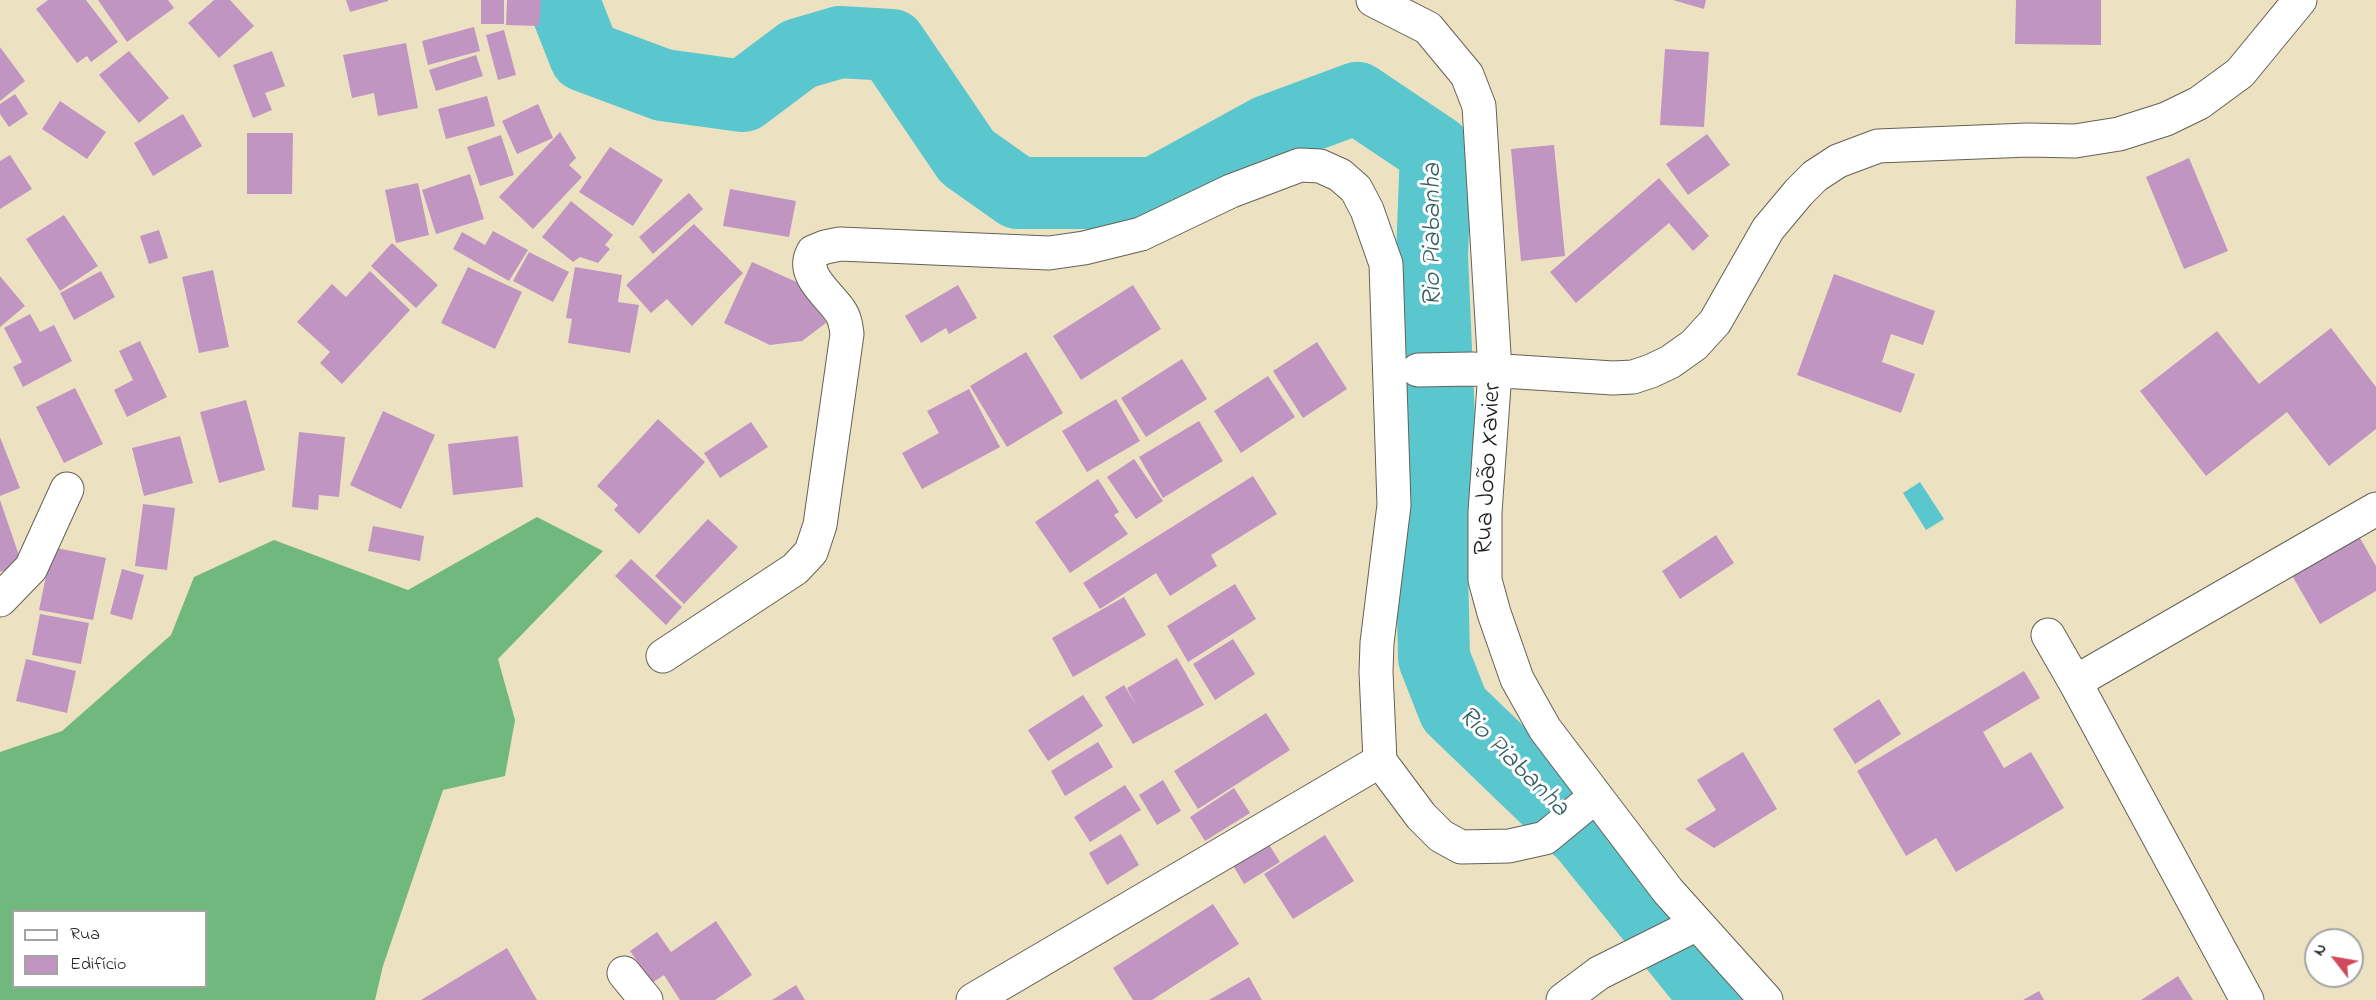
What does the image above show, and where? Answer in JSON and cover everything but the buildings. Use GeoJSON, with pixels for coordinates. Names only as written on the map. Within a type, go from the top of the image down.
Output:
{"type":"FeatureCollection","features":[{"type":"Feature","properties":{"kind":"street","name":"Rua João Xavier"},"geometry":{"type":"LineString","coordinates":[[1373,0],[1428,28],[1467,75],[1479,106],[1485,580],[1517,679],[1588,803],[1668,891],[1695,925],[1766,1000]]}},
{"type":"Feature","properties":{"kind":"street"},"geometry":{"type":"LineString","coordinates":[[1418,370],[1484,370],[1613,378],[1633,377],[1670,362],[1694,345],[1714,322],[1768,229],[1798,192],[1815,176],[1838,161],[1878,146],[2028,140],[2075,141],[2119,134],[2166,119],[2199,103],[2240,73],[2300,0]]}},
{"type":"Feature","properties":{"kind":"street"},"geometry":{"type":"LineString","coordinates":[[663,656],[795,569],[812,552],[820,525],[847,334],[846,321],[813,276],[809,262],[813,252],[840,244],[1049,253],[1084,248],[1141,234],[1231,191],[1300,165],[1320,166],[1340,175],[1356,189],[1367,210],[1386,264],[1394,505],[1377,643],[1380,761],[1421,816],[1440,836],[1461,847],[1509,846],[1545,838],[1588,803]]}},
{"type":"Feature","properties":{"kind":"street"},"geometry":{"type":"LineString","coordinates":[[0,600],[31,568],[67,489]]}},
{"type":"Feature","properties":{"kind":"street"},"geometry":{"type":"LineString","coordinates":[[2075,682],[2376,509]]}},
{"type":"Feature","properties":{"kind":"street"},"geometry":{"type":"LineString","coordinates":[[2048,635],[2247,1000]]}},
{"type":"Feature","properties":{"kind":"street"},"geometry":{"type":"LineString","coordinates":[[973,1000],[1380,761]]}},
{"type":"Feature","properties":{"kind":"street"},"geometry":{"type":"LineString","coordinates":[[1563,1000],[1599,973],[1695,925]]}},
{"type":"Feature","properties":{"kind":"street"},"geometry":{"type":"LineString","coordinates":[[624,973],[646,1000]]}},
{"type":"Feature","properties":{"kind":"green space"},"geometry":{"type":"Polygon","coordinates":[[[537,517],[603,551],[498,659],[515,720],[505,776],[443,790],[383,966],[375,1000],[0,1000],[0,752],[62,731],[171,635],[194,577],[274,540],[408,590],[537,517]]]}},
{"type":"Feature","properties":{"kind":"water"},"geometry":{"type":"Polygon","coordinates":[[[1920,482],[1944,519],[1926,530],[1903,493],[1920,482]]]}},
{"type":"Feature","properties":{"kind":"waterway","name":"Rio Piabanha"},"geometry":{"type":"LineString","coordinates":[[563,0],[585,56],[663,85],[743,96],[799,54],[840,42],[891,45],[967,157],[1018,193],[1155,193],[1268,131],[1357,98],[1436,151],[1432,255],[1441,467],[1432,566],[1434,658],[1454,709],[1584,834],[1718,1000]]}}]}
